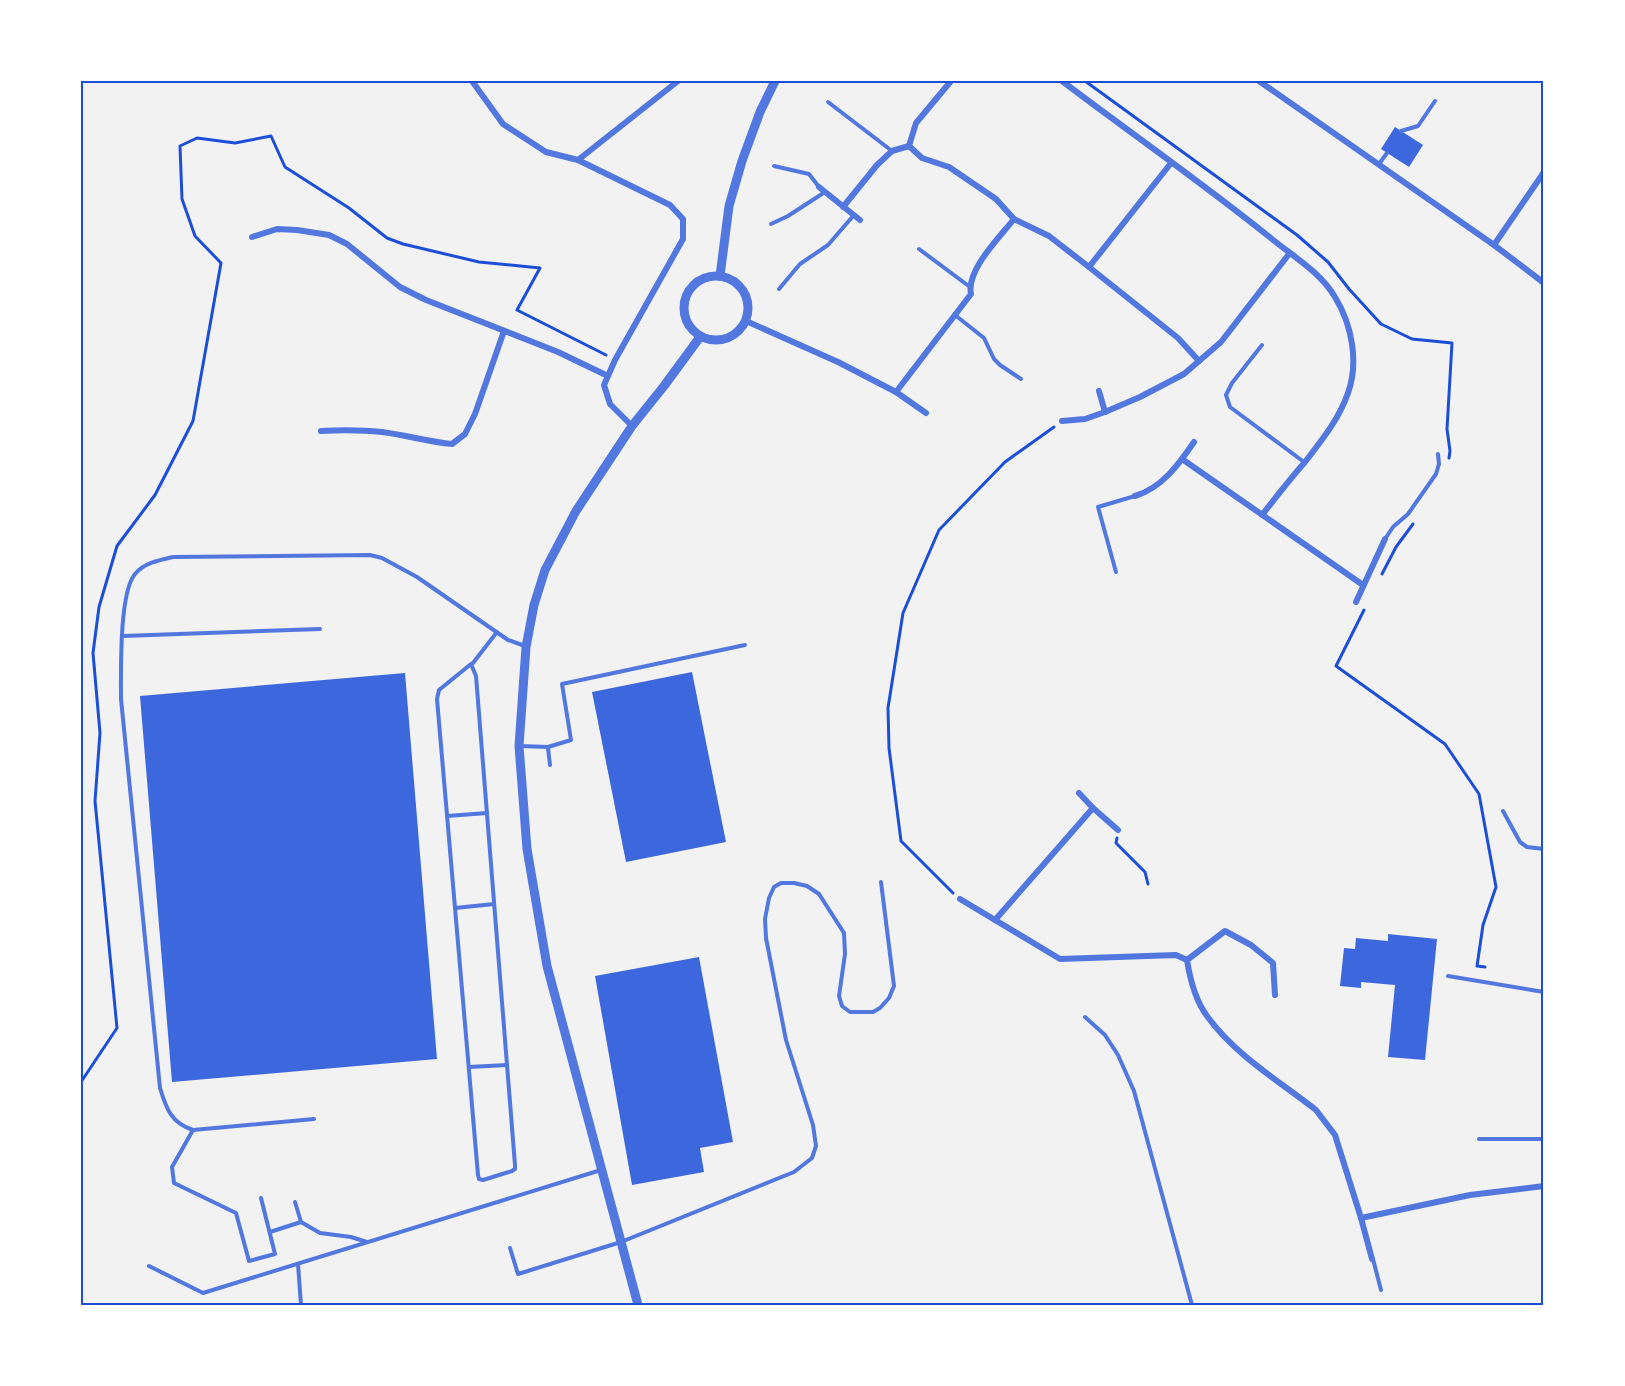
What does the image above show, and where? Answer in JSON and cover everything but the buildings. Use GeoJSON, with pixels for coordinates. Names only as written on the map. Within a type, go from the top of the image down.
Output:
{"type":"FeatureCollection","features":[{"type":"Feature","properties":{"kind":"street"},"geometry":{"type":"LineString","coordinates":[[472,81],[503,124],[546,152],[578,160],[670,205],[683,219],[682,239],[615,360],[604,385],[610,404],[632,426]]}},
{"type":"Feature","properties":{"kind":"street"},"geometry":{"type":"LineString","coordinates":[[578,160],[678,81]]}},
{"type":"Feature","properties":{"kind":"street"},"geometry":{"type":"LineString","coordinates":[[720,276],[729,206],[760,112],[775,81]]}},
{"type":"Feature","properties":{"kind":"street"},"geometry":{"type":"LineString","coordinates":[[909,146],[916,123],[951,81]]}},
{"type":"Feature","properties":{"kind":"street"},"geometry":{"type":"LineString","coordinates":[[1062,81],[1222,199],[1313,271],[1335,296],[1347,320],[1353,350],[1353,373],[1348,392],[1330,430],[1262,515]]}},
{"type":"Feature","properties":{"kind":"street"},"geometry":{"type":"LineString","coordinates":[[1258,81],[1494,245],[1544,283]]}},
{"type":"Feature","properties":{"kind":"street"},"geometry":{"type":"LineString","coordinates":[[843,207],[877,165],[892,151],[909,146]]}},
{"type":"Feature","properties":{"kind":"street"},"geometry":{"type":"LineString","coordinates":[[909,146],[922,158],[949,167],[996,199],[1014,219],[1049,236],[1178,338],[1199,361]]}},
{"type":"Feature","properties":{"kind":"street"},"geometry":{"type":"LineString","coordinates":[[1089,267],[1171,163]]}},
{"type":"Feature","properties":{"kind":"street"},"geometry":{"type":"LineString","coordinates":[[1494,245],[1544,172]]}},
{"type":"Feature","properties":{"kind":"street"},"geometry":{"type":"LineString","coordinates":[[819,187],[860,220]]}},
{"type":"Feature","properties":{"kind":"street"},"geometry":{"type":"LineString","coordinates":[[896,392],[971,294],[970,287],[981,261],[1014,219]]}},
{"type":"Feature","properties":{"kind":"street"},"geometry":{"type":"LineString","coordinates":[[252,237],[276,229],[329,235],[347,244],[400,287],[426,300],[558,352],[608,376]]}},
{"type":"Feature","properties":{"kind":"street"},"geometry":{"type":"LineString","coordinates":[[1062,421],[1085,419],[1105,412],[1184,374],[1221,342],[1289,254]]}},
{"type":"Feature","properties":{"kind":"street"},"geometry":{"type":"LineString","coordinates":[[720,276],[741,288],[748,305],[746,321],[741,329],[732,337],[716,341],[700,337],[690,330],[683,315],[684,298],[693,285],[705,277],[720,276]]}},
{"type":"Feature","properties":{"kind":"street"},"geometry":{"type":"LineString","coordinates":[[746,321],[838,362],[896,392],[926,413]]}},
{"type":"Feature","properties":{"kind":"street"},"geometry":{"type":"LineString","coordinates":[[321,431],[384,432],[452,444],[465,434],[475,414],[504,331]]}},
{"type":"Feature","properties":{"kind":"street"},"geometry":{"type":"LineString","coordinates":[[638,1305],[547,966],[528,849],[519,746],[526,647],[534,606],[545,570],[576,511],[632,426],[700,337]]}},
{"type":"Feature","properties":{"kind":"street"},"geometry":{"type":"LineString","coordinates":[[1099,391],[1105,412]]}},
{"type":"Feature","properties":{"kind":"street"},"geometry":{"type":"LineString","coordinates":[[1135,496],[1147,492],[1162,481],[1194,442]]}},
{"type":"Feature","properties":{"kind":"street"},"geometry":{"type":"LineString","coordinates":[[1182,459],[1364,585]]}},
{"type":"Feature","properties":{"kind":"street"},"geometry":{"type":"LineString","coordinates":[[1356,602],[1385,539]]}},
{"type":"Feature","properties":{"kind":"street"},"geometry":{"type":"LineString","coordinates":[[1079,794],[1118,830]]}},
{"type":"Feature","properties":{"kind":"street"},"geometry":{"type":"LineString","coordinates":[[994,920],[1093,807]]}},
{"type":"Feature","properties":{"kind":"street"},"geometry":{"type":"LineString","coordinates":[[960,899],[1060,959],[1176,955],[1187,960]]}},
{"type":"Feature","properties":{"kind":"street"},"geometry":{"type":"LineString","coordinates":[[1187,960],[1225,931],[1251,945],[1273,963],[1275,995]]}},
{"type":"Feature","properties":{"kind":"street"},"geometry":{"type":"LineString","coordinates":[[1187,960],[1190,981],[1206,1015],[1236,1050],[1316,1110],[1335,1135],[1372,1259]]}},
{"type":"Feature","properties":{"kind":"street"},"geometry":{"type":"LineString","coordinates":[[1361,1218],[1470,1195],[1544,1186]]}},
{"type":"Feature","properties":{"kind":"lane"},"geometry":{"type":"LineString","coordinates":[[1401,131],[1418,126],[1435,101]]}},
{"type":"Feature","properties":{"kind":"lane"},"geometry":{"type":"LineString","coordinates":[[828,102],[892,151]]}},
{"type":"Feature","properties":{"kind":"lane"},"geometry":{"type":"LineString","coordinates":[[1379,165],[1387,153]]}},
{"type":"Feature","properties":{"kind":"lane"},"geometry":{"type":"LineString","coordinates":[[774,166],[809,174],[819,187]]}},
{"type":"Feature","properties":{"kind":"lane"},"geometry":{"type":"LineString","coordinates":[[771,224],[825,192]]}},
{"type":"Feature","properties":{"kind":"lane"},"geometry":{"type":"LineString","coordinates":[[779,289],[800,264],[828,245],[854,215]]}},
{"type":"Feature","properties":{"kind":"lane"},"geometry":{"type":"LineString","coordinates":[[919,249],[970,287]]}},
{"type":"Feature","properties":{"kind":"lane"},"geometry":{"type":"LineString","coordinates":[[955,315],[984,338],[1000,365],[1021,379]]}},
{"type":"Feature","properties":{"kind":"lane"},"geometry":{"type":"LineString","coordinates":[[1262,345],[1232,383],[1227,395],[1230,407],[1304,462]]}},
{"type":"Feature","properties":{"kind":"lane"},"geometry":{"type":"LineString","coordinates":[[1385,539],[1393,527],[1408,514],[1436,474],[1438,454]]}},
{"type":"Feature","properties":{"kind":"lane"},"geometry":{"type":"LineString","coordinates":[[1116,572],[1098,507],[1135,496]]}},
{"type":"Feature","properties":{"kind":"lane"},"geometry":{"type":"LineString","coordinates":[[314,1119],[193,1130],[182,1126],[165,1106],[160,1088],[121,699],[123,636],[128,587],[135,574],[145,566],[172,557],[370,555],[382,558],[417,577],[508,640],[526,647]]}},
{"type":"Feature","properties":{"kind":"lane"},"geometry":{"type":"LineString","coordinates":[[123,636],[320,629]]}},
{"type":"Feature","properties":{"kind":"lane"},"geometry":{"type":"LineString","coordinates":[[471,664],[476,675],[515,1168],[483,1180],[479,1179],[478,1174],[437,699],[440,690],[471,664],[497,632]]}},
{"type":"Feature","properties":{"kind":"lane"},"geometry":{"type":"LineString","coordinates":[[519,746],[548,747],[572,740],[562,684],[745,645]]}},
{"type":"Feature","properties":{"kind":"lane"},"geometry":{"type":"LineString","coordinates":[[548,747],[550,765]]}},
{"type":"Feature","properties":{"kind":"lane"},"geometry":{"type":"LineString","coordinates":[[1503,812],[1520,842],[1527,847],[1544,849]]}},
{"type":"Feature","properties":{"kind":"lane"},"geometry":{"type":"LineString","coordinates":[[447,816],[487,813]]}},
{"type":"Feature","properties":{"kind":"lane"},"geometry":{"type":"LineString","coordinates":[[510,1248],[518,1274],[621,1242],[794,1172],[812,1158],[816,1146],[813,1125],[786,1040],[766,938],[765,919],[769,897],[774,887],[781,883],[807,886],[819,894],[844,933],[845,954],[839,996],[842,1006],[850,1012],[873,1012],[889,998],[894,986],[881,882]]}},
{"type":"Feature","properties":{"kind":"lane"},"geometry":{"type":"LineString","coordinates":[[455,908],[494,904]]}},
{"type":"Feature","properties":{"kind":"lane"},"geometry":{"type":"LineString","coordinates":[[1448,975],[1544,992]]}},
{"type":"Feature","properties":{"kind":"lane"},"geometry":{"type":"LineString","coordinates":[[1085,1017],[1105,1035],[1134,1091],[1192,1305]]}},
{"type":"Feature","properties":{"kind":"lane"},"geometry":{"type":"LineString","coordinates":[[469,1067],[507,1065]]}},
{"type":"Feature","properties":{"kind":"lane"},"geometry":{"type":"LineString","coordinates":[[193,1130],[172,1167],[174,1183],[236,1213],[249,1261],[275,1254],[261,1198]]}},
{"type":"Feature","properties":{"kind":"lane"},"geometry":{"type":"LineString","coordinates":[[1479,1139],[1544,1139]]}},
{"type":"Feature","properties":{"kind":"lane"},"geometry":{"type":"LineString","coordinates":[[149,1266],[203,1293],[602,1170]]}},
{"type":"Feature","properties":{"kind":"lane"},"geometry":{"type":"LineString","coordinates":[[296,1202],[301,1222],[320,1233],[368,1242]]}},
{"type":"Feature","properties":{"kind":"lane"},"geometry":{"type":"LineString","coordinates":[[270,1233],[301,1222]]}},
{"type":"Feature","properties":{"kind":"lane"},"geometry":{"type":"LineString","coordinates":[[1372,1259],[1381,1290]]}},
{"type":"Feature","properties":{"kind":"lane"},"geometry":{"type":"LineString","coordinates":[[298,1264],[301,1305]]}},
{"type":"Feature","properties":{"kind":"path"},"geometry":{"type":"LineString","coordinates":[[1085,81],[1297,235],[1328,261],[1349,289],[1381,324],[1412,339],[1452,343],[1447,429],[1450,451],[1448,464]]}},
{"type":"Feature","properties":{"kind":"path"},"geometry":{"type":"LineString","coordinates":[[220,263],[195,236],[182,199],[180,146],[197,138],[235,143],[271,136],[285,167],[349,208],[387,237],[403,244],[479,262],[540,268],[517,310],[615,360]]}},
{"type":"Feature","properties":{"kind":"path"},"geometry":{"type":"LineString","coordinates":[[960,899],[901,841],[889,748],[888,708],[903,613],[939,530],[1005,462],[1062,421]]}},
{"type":"Feature","properties":{"kind":"path"},"geometry":{"type":"LineString","coordinates":[[1380,578],[1396,547],[1415,520]]}},
{"type":"Feature","properties":{"kind":"path"},"geometry":{"type":"LineString","coordinates":[[1365,609],[1336,666],[1445,744],[1479,794],[1496,887],[1483,925],[1477,966],[1485,967]]}},
{"type":"Feature","properties":{"kind":"path"},"geometry":{"type":"LineString","coordinates":[[1118,830],[1116,843],[1145,872],[1148,884]]}}]}
